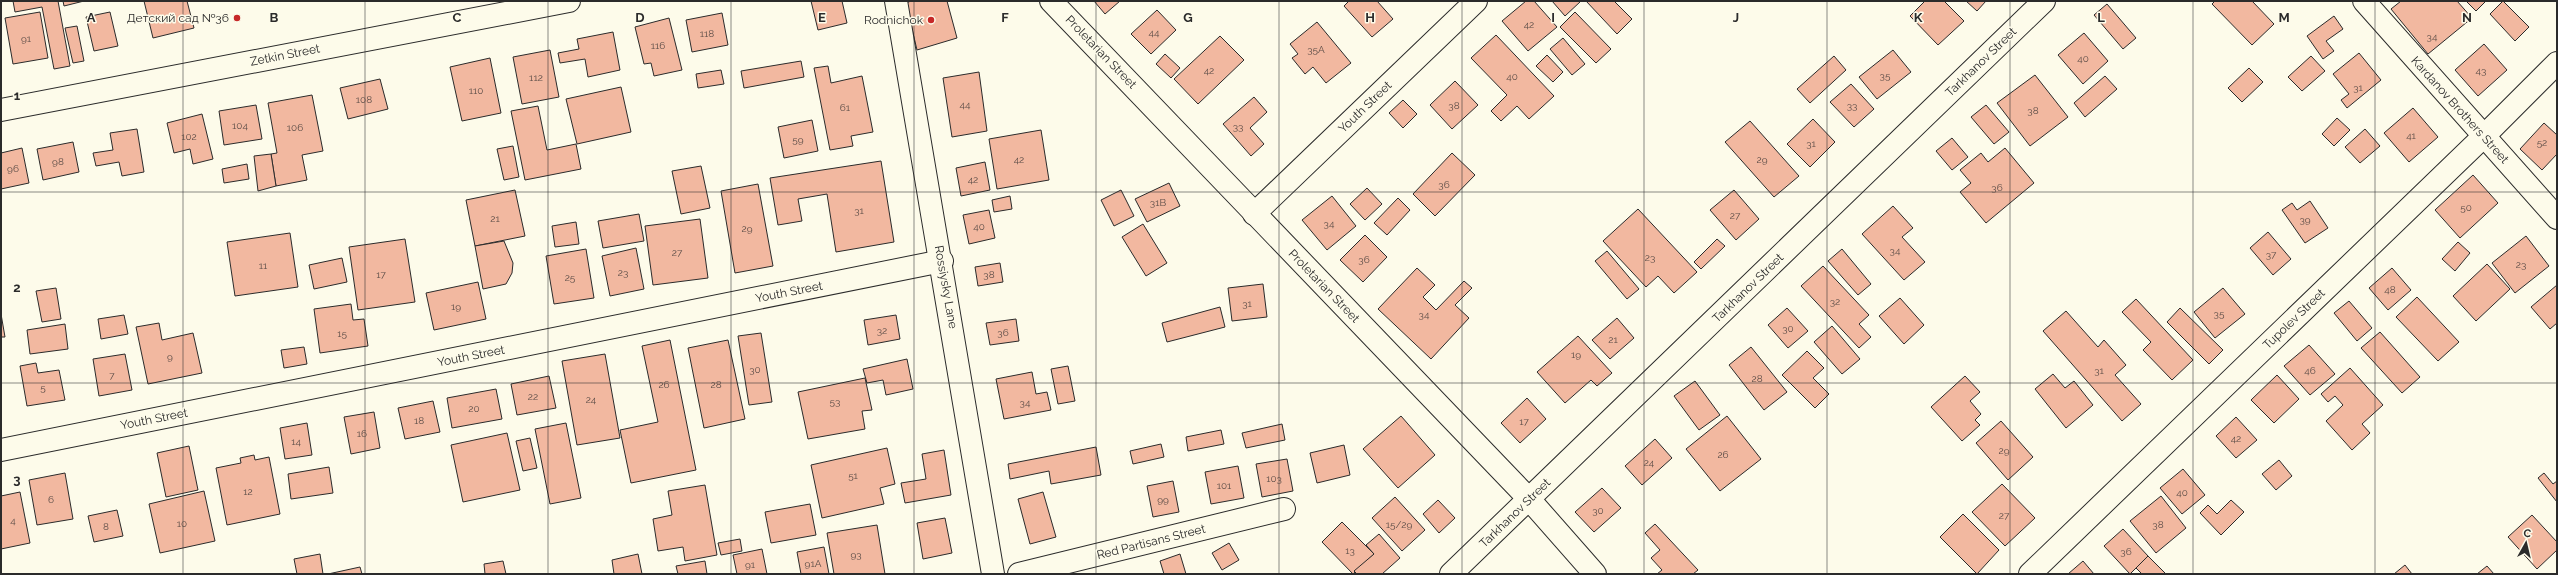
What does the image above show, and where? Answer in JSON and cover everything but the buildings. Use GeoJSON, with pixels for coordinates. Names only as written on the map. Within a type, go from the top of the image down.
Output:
{"type":"FeatureCollection","features":[{"type":"Feature","properties":{"kind":"street","name":"Zetkin Street"},"geometry":{"type":"LineString","coordinates":[[1,110],[569,1]]}},
{"type":"Feature","properties":{"kind":"street","name":"Rossiysky Lane"},"geometry":{"type":"LineString","coordinates":[[896,1],[942,261],[993,574]]}},
{"type":"Feature","properties":{"kind":"street","name":"Proletarian Street"},"geometry":{"type":"LineString","coordinates":[[1051,1],[1254,214],[1530,498],[1595,574]]}},
{"type":"Feature","properties":{"kind":"street","name":"Youth Street"},"geometry":{"type":"LineString","coordinates":[[1254,214],[1476,1]]}},
{"type":"Feature","properties":{"kind":"street","name":"Tarkhanov Street"},"geometry":{"type":"LineString","coordinates":[[1451,574],[2044,1]]}},
{"type":"Feature","properties":{"kind":"street","name":"Kardanov Brothers Street"},"geometry":{"type":"LineString","coordinates":[[2364,1],[2557,218]]}},
{"type":"Feature","properties":{"kind":"street","name":"Tupolev Street"},"geometry":{"type":"LineString","coordinates":[[2030,574],[2484,136],[2557,63]]}},
{"type":"Feature","properties":{"kind":"street","name":"Youth Street"},"geometry":{"type":"LineString","coordinates":[[1,450],[942,261]]}},
{"type":"Feature","properties":{"kind":"street","name":"Red Partisans Street"},"geometry":{"type":"LineString","coordinates":[[1019,574],[1284,510]]}},
{"type":"Feature","properties":{"kind":"place","name":"Детский сад №36"},"geometry":{"type":"Point","coordinates":[237,18]}},
{"type":"Feature","properties":{"kind":"place","name":"Rodnichok"},"geometry":{"type":"Point","coordinates":[931,20]}}]}
